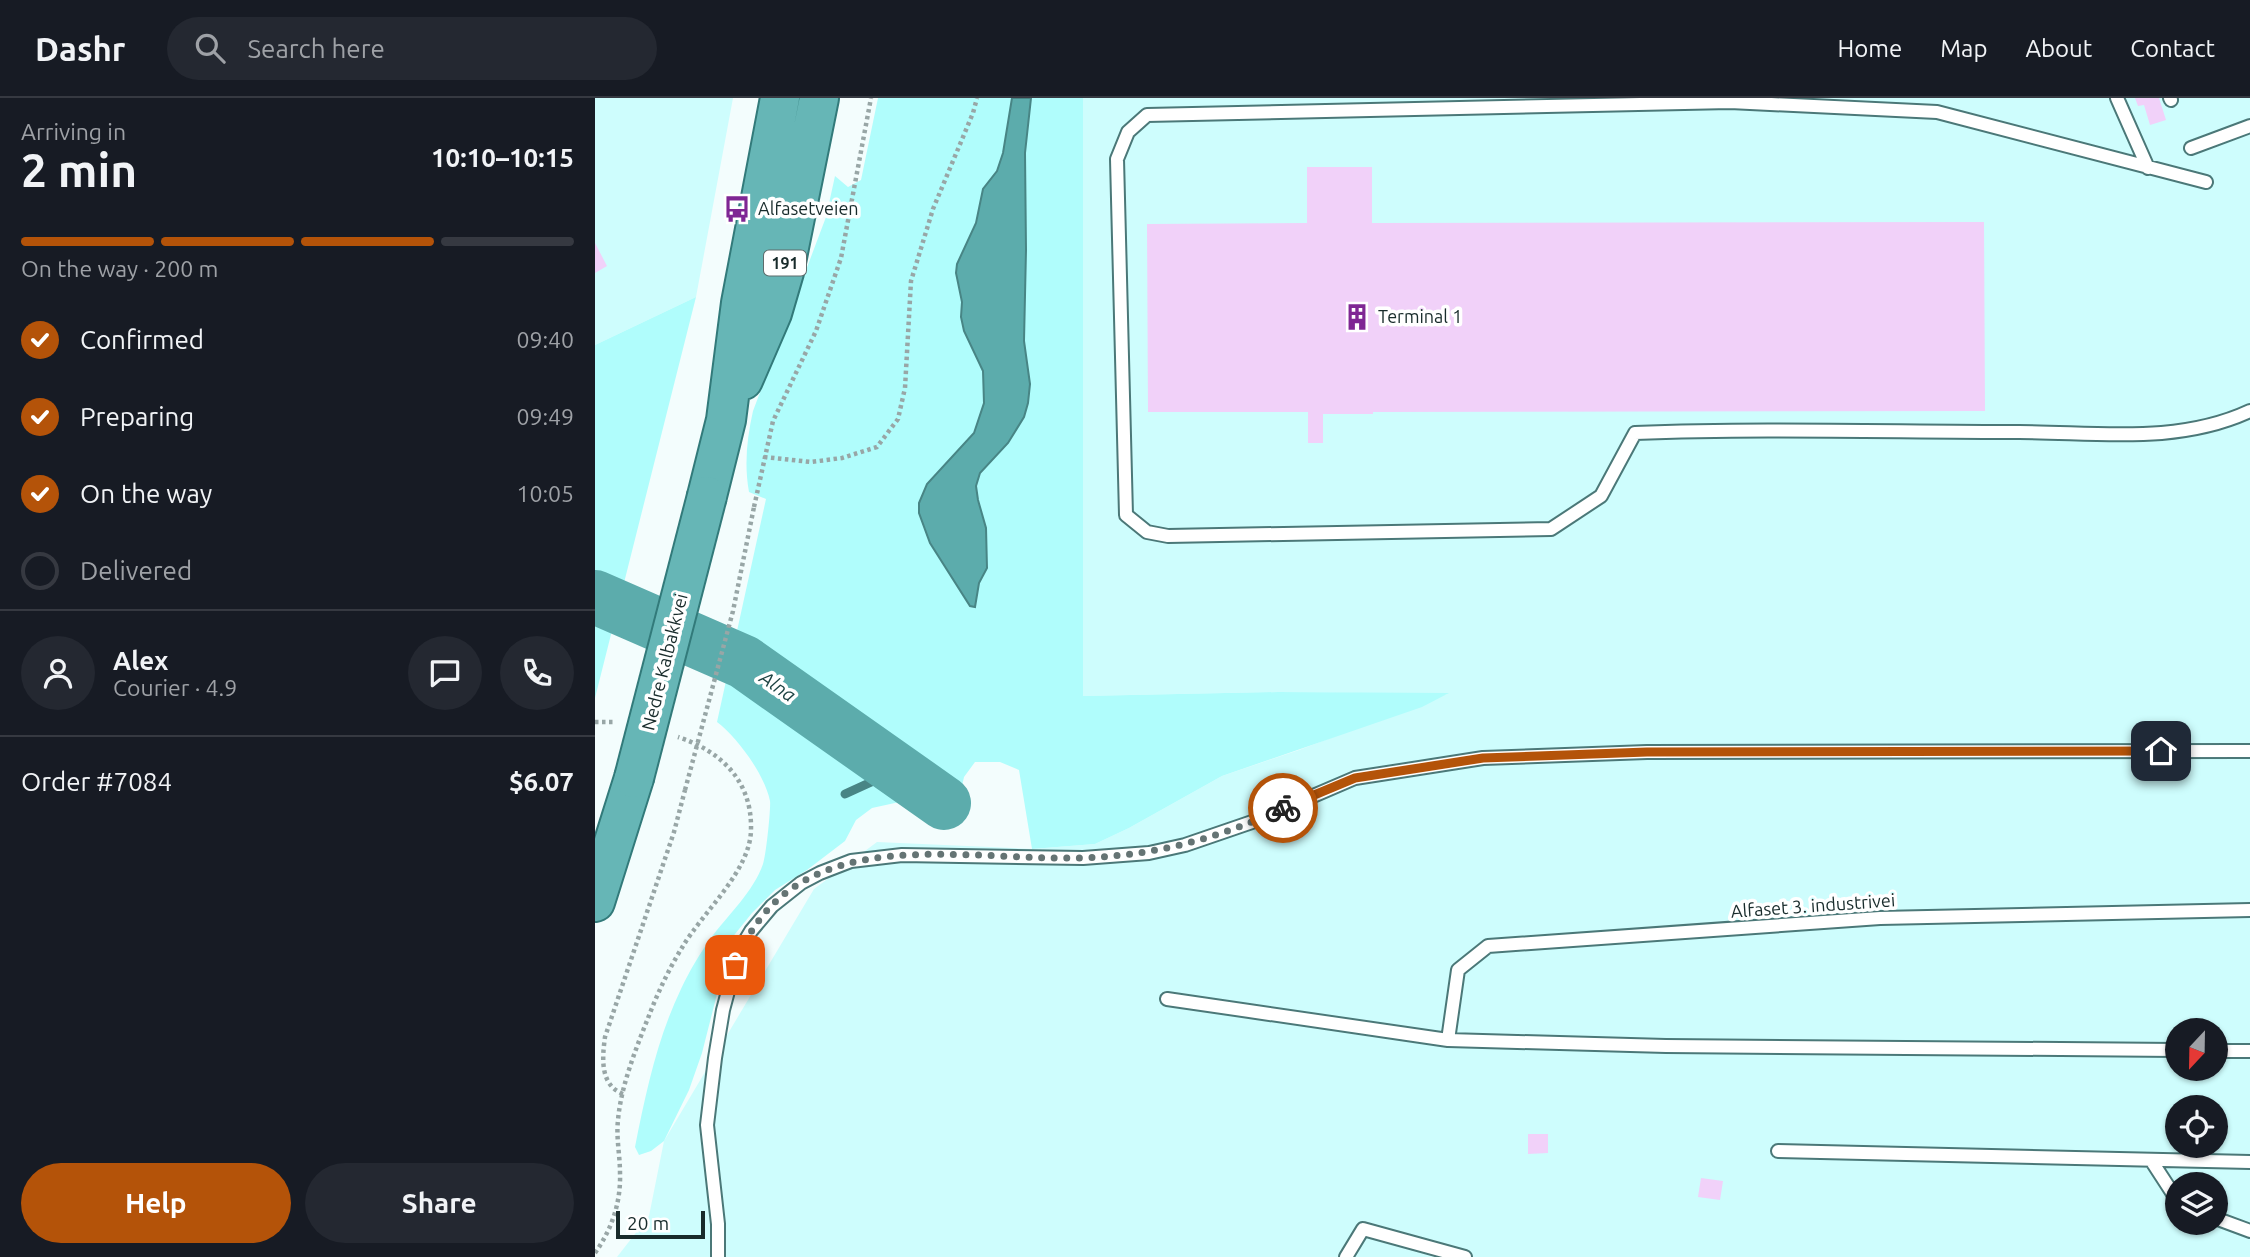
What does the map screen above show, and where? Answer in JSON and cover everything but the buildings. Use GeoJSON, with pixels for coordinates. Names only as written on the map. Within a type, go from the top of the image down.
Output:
{"type":"FeatureCollection","features":[{"type":"Feature","properties":{"kind":"highway","name":"Nedre Kalbakkvei"},"geometry":{"type":"LineString","coordinates":[[595,902],[634,778],[726,420],[741,303],[780,98]]}},
{"type":"Feature","properties":{"kind":"highway","name":"Nedre Kalbakkvei"},"geometry":{"type":"LineString","coordinates":[[726,420],[775,302],[784,272],[819,98]]}},
{"type":"Feature","properties":{"kind":"lane"},"geometry":{"type":"LineString","coordinates":[[2117,98],[2148,168]]}},
{"type":"Feature","properties":{"kind":"lane"},"geometry":{"type":"LineString","coordinates":[[2206,182],[1937,112],[1730,102],[1147,115],[1128,132],[1117,159],[1126,515],[1147,532],[1168,536],[1552,529],[1601,496],[1635,433],[2024,432],[2152,435],[2224,424],[2250,411]]}},
{"type":"Feature","properties":{"kind":"lane"},"geometry":{"type":"LineString","coordinates":[[2191,148],[2250,126]]}},
{"type":"Feature","properties":{"kind":"lane"},"geometry":{"type":"LineString","coordinates":[[718,1257],[718,1224],[707,1125],[708,1100],[723,1010],[742,946],[761,917],[801,883],[851,861],[884,856],[1083,858],[1149,853],[1185,845],[1255,821],[1355,778],[1483,758],[1647,752],[2250,751]]}},
{"type":"Feature","properties":{"kind":"lane","name":"Alfaset 3. industrivei"},"geometry":{"type":"LineString","coordinates":[[1448,1040],[1458,970],[1488,946],[1880,918],[2250,910]]}},
{"type":"Feature","properties":{"kind":"lane"},"geometry":{"type":"LineString","coordinates":[[1167,999],[1448,1040],[1666,1046],[2165,1050]]}},
{"type":"Feature","properties":{"kind":"lane"},"geometry":{"type":"LineString","coordinates":[[2228,1051],[2250,1051]]}},
{"type":"Feature","properties":{"kind":"lane"},"geometry":{"type":"LineString","coordinates":[[1778,1151],[2250,1162]]}},
{"type":"Feature","properties":{"kind":"lane"},"geometry":{"type":"LineString","coordinates":[[2151,1160],[2165,1182]]}},
{"type":"Feature","properties":{"kind":"lane"},"geometry":{"type":"LineString","coordinates":[[2228,1223],[2250,1231]]}},
{"type":"Feature","properties":{"kind":"lane"},"geometry":{"type":"LineString","coordinates":[[1346,1257],[1363,1229],[1465,1257]]}},
{"type":"Feature","properties":{"kind":"path"},"geometry":{"type":"LineString","coordinates":[[623,1094],[611,1088],[608,1083],[604,1067],[605,1037],[674,832],[733,611],[773,421],[816,331],[841,258],[871,98]]}},
{"type":"Feature","properties":{"kind":"path"},"geometry":{"type":"LineString","coordinates":[[764,457],[811,462],[842,458],[877,447],[898,419],[905,388],[911,281],[933,209],[977,98]]}},
{"type":"Feature","properties":{"kind":"path"},"geometry":{"type":"LineString","coordinates":[[595,722],[622,723]]}},
{"type":"Feature","properties":{"kind":"path"},"geometry":{"type":"LineString","coordinates":[[595,1252],[613,1221],[618,1202],[621,1182],[618,1120],[623,1094],[650,1013],[670,970],[696,926],[737,873],[748,850],[751,833],[749,803],[732,770],[712,752],[667,733]]}},
{"type":"Feature","properties":{"kind":"shaded area"},"geometry":{"type":"Polygon","coordinates":[[[595,98],[733,98],[696,297],[595,345],[595,98]]]}},
{"type":"Feature","properties":{"kind":"shaded area"},"geometry":{"type":"Polygon","coordinates":[[[878,98],[1083,98],[1083,696],[1278,692],[1449,693],[1422,707],[1222,776],[1095,844],[1032,849],[1019,770],[1000,762],[975,762],[964,777],[960,795],[930,777],[904,801],[872,808],[856,820],[845,841],[775,890],[731,939],[702,1053],[689,1090],[664,1141],[651,1151],[639,1155],[635,1147],[643,1106],[659,1046],[673,1008],[699,956],[753,884],[764,859],[770,805],[767,791],[749,757],[717,722],[766,499],[749,492],[746,461],[749,431],[753,411],[826,217],[835,176],[848,187],[861,180],[878,98]]]}},
{"type":"Feature","properties":{"kind":"shaded area"},"geometry":{"type":"Polygon","coordinates":[[[1012,98],[1031,98],[1025,153],[1024,341],[1030,384],[1024,417],[1008,443],[980,473],[976,486],[986,528],[987,568],[979,583],[975,607],[970,606],[930,543],[919,513],[919,503],[927,484],[974,433],[984,403],[983,371],[964,331],[956,273],[957,264],[976,223],[983,189],[997,171],[1003,153],[1012,98]]]}},
{"type":"Feature","properties":{"kind":"shaded area"},"geometry":{"type":"Polygon","coordinates":[[[1083,98],[2250,98],[2250,1257],[617,1257],[649,1216],[664,1141],[814,889],[877,842],[1032,849],[1095,844],[1222,776],[1447,694],[1278,692],[1083,696],[1083,98]]]}},
{"type":"Feature","properties":{"kind":"shaded area"},"geometry":{"type":"Polygon","coordinates":[[[696,297],[595,698],[595,345],[696,297]]]}},
{"type":"Feature","properties":{"kind":"waterway","name":"Alna"},"geometry":{"type":"LineString","coordinates":[[595,597],[744,662],[944,803]]}},
{"type":"Feature","properties":{"kind":"waterway"},"geometry":{"type":"LineString","coordinates":[[845,794],[880,778],[908,777]]}},
{"type":"Feature","properties":{"kind":"way so far"},"geometry":{"type":"LineString","coordinates":[[735,965],[751,931],[772,906],[801,883],[851,861],[902,855],[1083,858],[1149,853],[1185,845],[1255,821],[1283,808]]}},
{"type":"Feature","properties":{"kind":"place","name":"Alfasetveien"},"geometry":{"type":"Point","coordinates":[737,209]}},
{"type":"Feature","properties":{"kind":"place","name":"Terminal 1"},"geometry":{"type":"Point","coordinates":[1357,317]}},
{"type":"Feature","properties":{"kind":"route"},"geometry":{"type":"LineString","coordinates":[[1283,808],[1355,778],[1483,758],[1647,752],[2161,751]]}}]}
